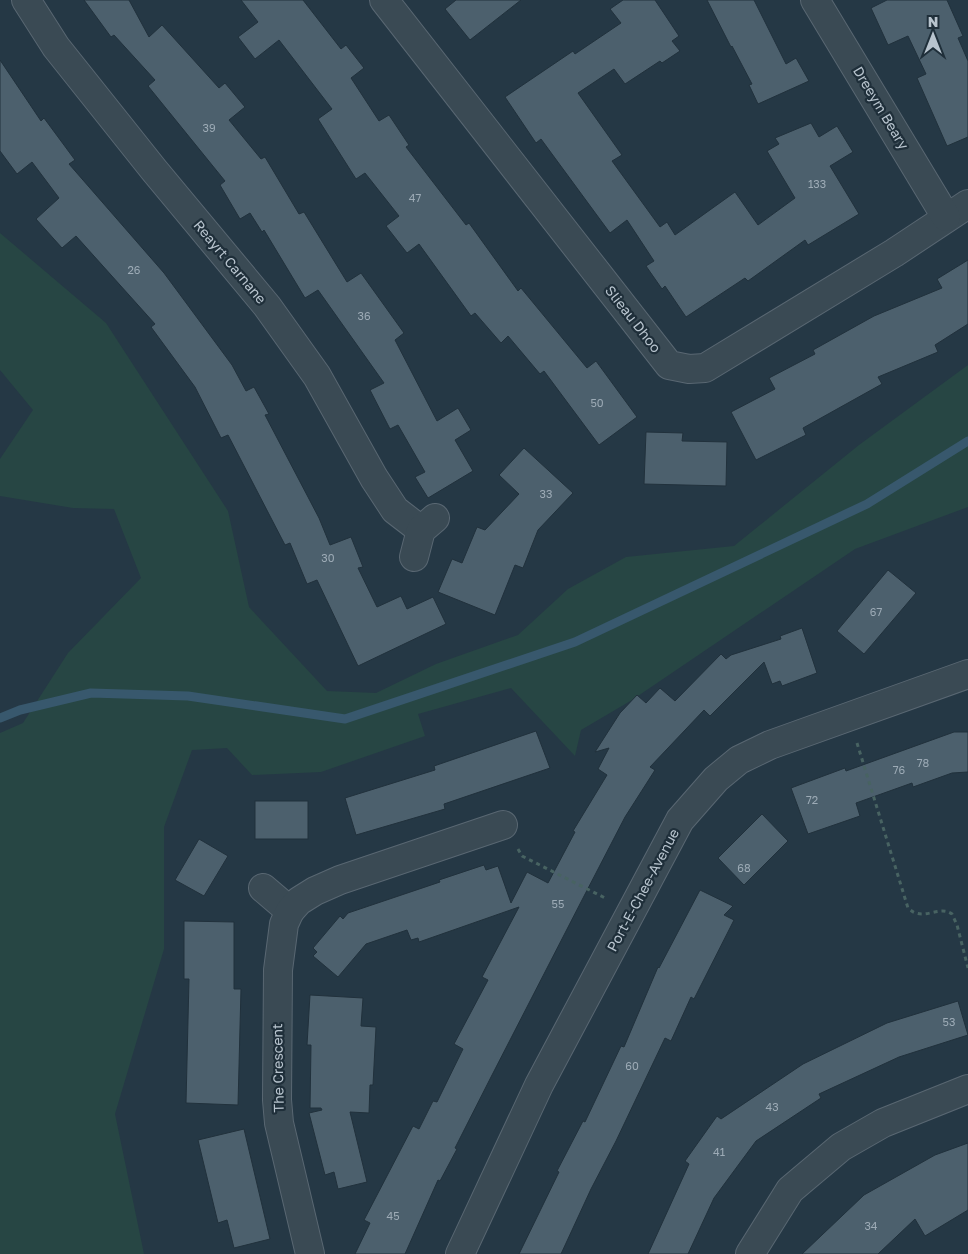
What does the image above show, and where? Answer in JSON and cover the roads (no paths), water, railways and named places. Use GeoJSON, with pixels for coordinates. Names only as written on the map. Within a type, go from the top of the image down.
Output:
{"type":"FeatureCollection","features":[{"type":"Feature","properties":{"kind":"street","name":"Reayrt Carnane"},"geometry":{"type":"LineString","coordinates":[[26,0],[56,47],[154,170],[267,306],[317,376],[374,478],[395,510],[428,524],[414,557]]}},
{"type":"Feature","properties":{"kind":"street","name":"Slieau Dhoo"},"geometry":{"type":"LineString","coordinates":[[384,0],[669,365],[689,369],[705,368],[894,253],[957,211]]}},
{"type":"Feature","properties":{"kind":"street","name":"Dreeym Beary"},"geometry":{"type":"LineString","coordinates":[[815,0],[957,211]]}},
{"type":"Feature","properties":{"kind":"street","name":"Port-E-Chee-Avenue"},"geometry":{"type":"LineString","coordinates":[[460,1254],[539,1085],[680,820],[716,779],[739,760],[770,745],[968,674]]}},
{"type":"Feature","properties":{"kind":"street"},"geometry":{"type":"LineString","coordinates":[[263,888],[290,911],[299,901],[315,891],[340,880],[503,825]]}},
{"type":"Feature","properties":{"kind":"street","name":"The Crescent"},"geometry":{"type":"LineString","coordinates":[[290,911],[284,924],[278,970],[277,1100],[279,1123],[310,1254]]}},
{"type":"Feature","properties":{"kind":"street"},"geometry":{"type":"LineString","coordinates":[[750,1254],[790,1190],[840,1147],[883,1123],[968,1089]]}},
{"type":"Feature","properties":{"kind":"waterway"},"geometry":{"type":"LineString","coordinates":[[0,718],[20,710],[91,693],[188,696],[345,719],[575,642],[867,504],[968,441]]}}]}
